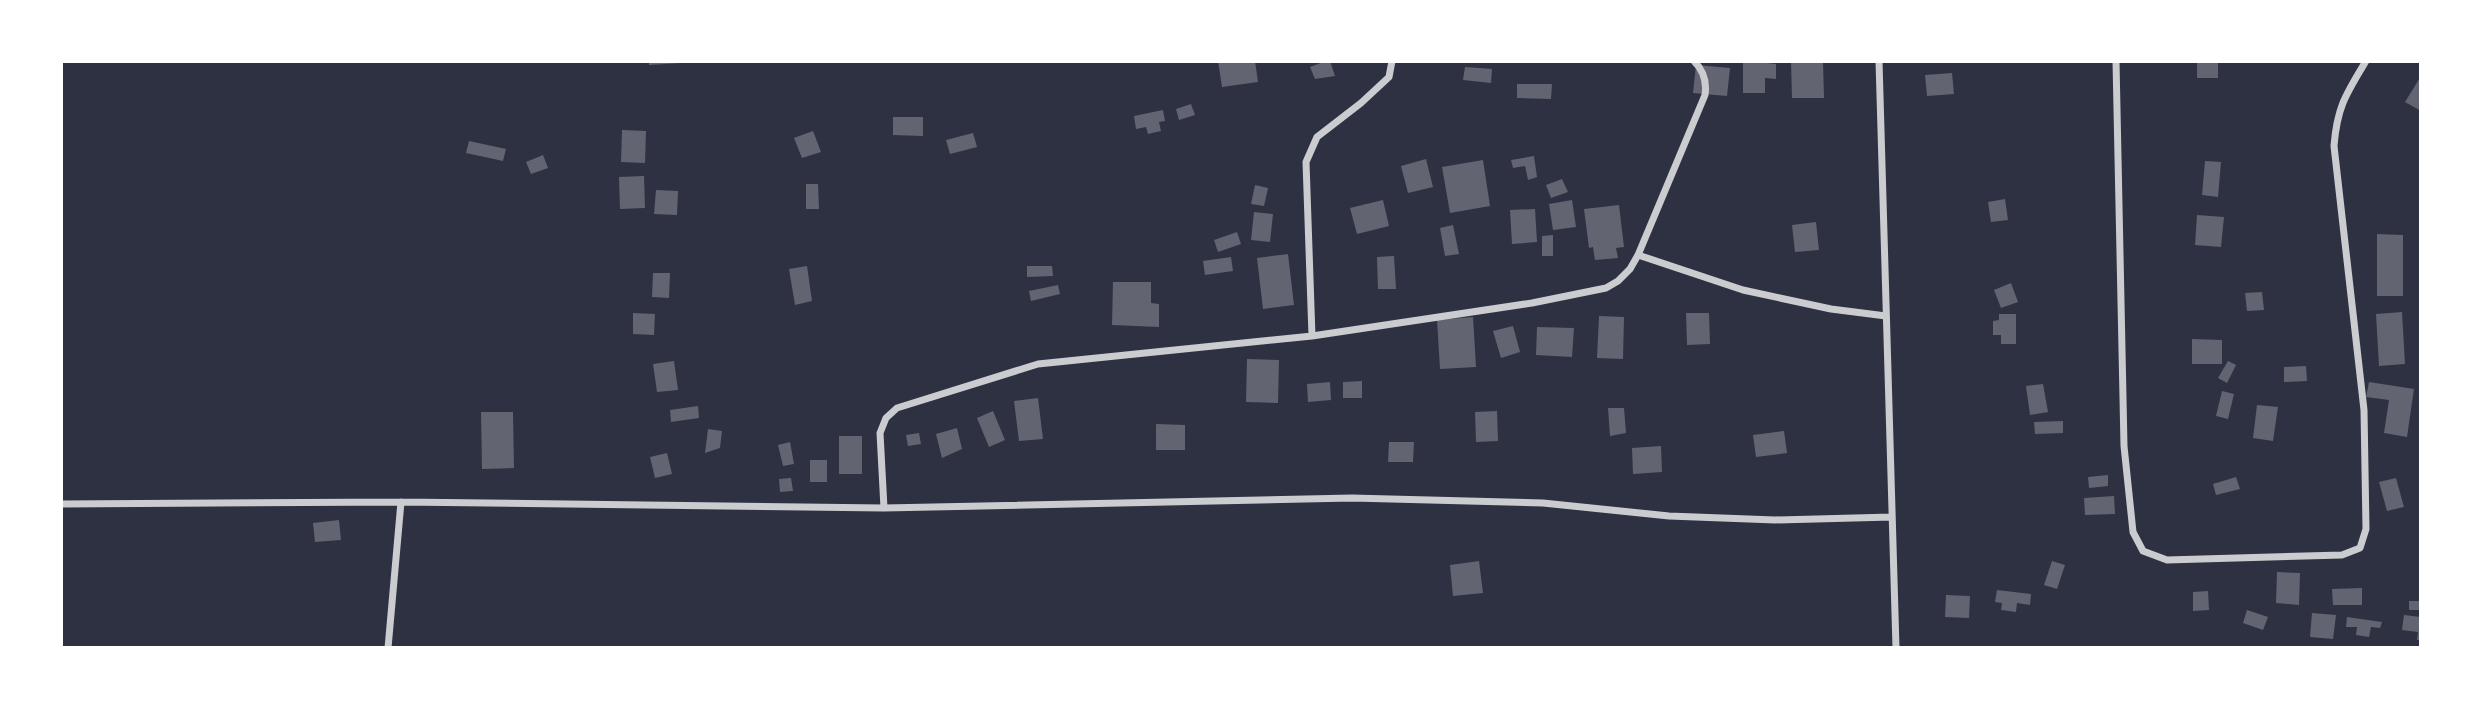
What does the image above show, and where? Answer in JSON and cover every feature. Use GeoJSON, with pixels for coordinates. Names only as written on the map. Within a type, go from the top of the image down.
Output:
{"type":"FeatureCollection","features":[{"type":"Feature","properties":{"kind":"street"},"geometry":{"type":"LineString","coordinates":[[1312,336],[1306,162],[1317,136],[1362,103],[1389,77],[1392,61]]}},
{"type":"Feature","properties":{"kind":"street"},"geometry":{"type":"LineString","coordinates":[[884,508],[880,433],[886,418],[897,408],[1038,364],[1312,336],[1532,303],[1606,288],[1630,269],[1638,255],[1706,95],[1706,83],[1700,67],[1694,61]]}},
{"type":"Feature","properties":{"kind":"street"},"geometry":{"type":"LineString","coordinates":[[1879,61],[1896,648]]}},
{"type":"Feature","properties":{"kind":"street"},"geometry":{"type":"LineString","coordinates":[[2116,61],[2124,446],[2129,495],[2133,532],[2143,551],[2167,560],[2342,555],[2360,548],[2366,529],[2364,410],[2334,146],[2336,120],[2342,100],[2366,61]]}},
{"type":"Feature","properties":{"kind":"street"},"geometry":{"type":"LineString","coordinates":[[1638,255],[1743,290],[1831,309],[1886,316]]}},
{"type":"Feature","properties":{"kind":"street"},"geometry":{"type":"LineString","coordinates":[[61,503],[401,502],[884,508],[1352,498],[1542,503],[1669,516],[1775,520],[1892,517]]}},
{"type":"Feature","properties":{"kind":"street"},"geometry":{"type":"LineString","coordinates":[[388,648],[401,502]]}},
{"type":"Feature","properties":{"kind":"building"},"geometry":{"type":"Polygon","coordinates":[[[649,61],[681,61],[681,63],[649,65],[649,61]]]}},
{"type":"Feature","properties":{"kind":"building"},"geometry":{"type":"Polygon","coordinates":[[[1218,61],[1255,61],[1258,82],[1222,87],[1218,61]]]}},
{"type":"Feature","properties":{"kind":"building"},"geometry":{"type":"Polygon","coordinates":[[[1330,61],[1335,76],[1315,79],[1310,67],[1330,61]]]}},
{"type":"Feature","properties":{"kind":"building"},"geometry":{"type":"Polygon","coordinates":[[[1743,61],[1767,61],[1776,64],[1776,79],[1765,78],[1765,93],[1743,93],[1743,61]]]}},
{"type":"Feature","properties":{"kind":"building"},"geometry":{"type":"Polygon","coordinates":[[[1791,61],[1823,61],[1824,98],[1792,98],[1791,61]]]}},
{"type":"Feature","properties":{"kind":"building"},"geometry":{"type":"Polygon","coordinates":[[[2197,61],[2218,61],[2218,78],[2197,78],[2197,61]]]}},
{"type":"Feature","properties":{"kind":"building"},"geometry":{"type":"Polygon","coordinates":[[[1696,65],[1730,68],[1727,96],[1693,93],[1696,65]]]}},
{"type":"Feature","properties":{"kind":"building"},"geometry":{"type":"Polygon","coordinates":[[[1465,67],[1492,69],[1491,83],[1463,80],[1465,67]]]}},
{"type":"Feature","properties":{"kind":"building"},"geometry":{"type":"Polygon","coordinates":[[[1952,73],[1954,94],[1927,96],[1925,75],[1952,73]]]}},
{"type":"Feature","properties":{"kind":"building"},"geometry":{"type":"Polygon","coordinates":[[[2421,76],[2421,111],[2405,102],[2421,76]]]}},
{"type":"Feature","properties":{"kind":"building"},"geometry":{"type":"Polygon","coordinates":[[[1517,84],[1552,84],[1551,99],[1517,98],[1517,84]]]}},
{"type":"Feature","properties":{"kind":"building"},"geometry":{"type":"Polygon","coordinates":[[[1191,104],[1195,115],[1179,120],[1176,109],[1191,104]]]}},
{"type":"Feature","properties":{"kind":"building"},"geometry":{"type":"Polygon","coordinates":[[[1163,110],[1165,121],[1159,122],[1161,131],[1148,134],[1146,127],[1136,129],[1134,116],[1163,110]]]}},
{"type":"Feature","properties":{"kind":"building"},"geometry":{"type":"Polygon","coordinates":[[[893,117],[923,117],[923,136],[893,135],[893,117]]]}},
{"type":"Feature","properties":{"kind":"building"},"geometry":{"type":"Polygon","coordinates":[[[622,130],[646,131],[645,163],[621,162],[622,130]]]}},
{"type":"Feature","properties":{"kind":"building"},"geometry":{"type":"Polygon","coordinates":[[[813,131],[821,152],[802,158],[794,138],[813,131]]]}},
{"type":"Feature","properties":{"kind":"building"},"geometry":{"type":"Polygon","coordinates":[[[973,133],[977,147],[950,154],[946,140],[973,133]]]}},
{"type":"Feature","properties":{"kind":"building"},"geometry":{"type":"Polygon","coordinates":[[[469,141],[506,149],[503,161],[466,153],[469,141]]]}},
{"type":"Feature","properties":{"kind":"building"},"geometry":{"type":"Polygon","coordinates":[[[543,155],[548,168],[531,174],[526,162],[543,155]]]}},
{"type":"Feature","properties":{"kind":"building"},"geometry":{"type":"Polygon","coordinates":[[[1534,156],[1537,177],[1528,180],[1525,166],[1513,168],[1511,160],[1534,156]]]}},
{"type":"Feature","properties":{"kind":"building"},"geometry":{"type":"Polygon","coordinates":[[[1426,159],[1433,187],[1408,193],[1401,166],[1426,159]]]}},
{"type":"Feature","properties":{"kind":"building"},"geometry":{"type":"Polygon","coordinates":[[[1483,160],[1490,206],[1450,213],[1442,167],[1483,160]]]}},
{"type":"Feature","properties":{"kind":"building"},"geometry":{"type":"Polygon","coordinates":[[[2205,161],[2221,162],[2218,197],[2202,195],[2205,161]]]}},
{"type":"Feature","properties":{"kind":"building"},"geometry":{"type":"Polygon","coordinates":[[[644,176],[645,208],[620,209],[619,177],[644,176]]]}},
{"type":"Feature","properties":{"kind":"building"},"geometry":{"type":"Polygon","coordinates":[[[1562,179],[1568,192],[1551,198],[1546,185],[1562,179]]]}},
{"type":"Feature","properties":{"kind":"building"},"geometry":{"type":"Polygon","coordinates":[[[806,184],[818,184],[819,209],[806,209],[806,184]]]}},
{"type":"Feature","properties":{"kind":"building"},"geometry":{"type":"Polygon","coordinates":[[[1255,185],[1268,188],[1264,206],[1251,204],[1255,185]]]}},
{"type":"Feature","properties":{"kind":"building"},"geometry":{"type":"Polygon","coordinates":[[[656,190],[678,191],[677,215],[654,214],[656,190]]]}},
{"type":"Feature","properties":{"kind":"building"},"geometry":{"type":"Polygon","coordinates":[[[2005,199],[2008,220],[1991,222],[1988,202],[2005,199]]]}},
{"type":"Feature","properties":{"kind":"building"},"geometry":{"type":"Polygon","coordinates":[[[1383,200],[1389,226],[1357,234],[1350,208],[1383,200]]]}},
{"type":"Feature","properties":{"kind":"building"},"geometry":{"type":"Polygon","coordinates":[[[1572,200],[1576,227],[1553,230],[1549,204],[1572,200]]]}},
{"type":"Feature","properties":{"kind":"building"},"geometry":{"type":"Polygon","coordinates":[[[1619,205],[1624,247],[1616,248],[1618,258],[1595,260],[1593,247],[1589,248],[1584,209],[1619,205]]]}},
{"type":"Feature","properties":{"kind":"building"},"geometry":{"type":"Polygon","coordinates":[[[1535,209],[1537,242],[1512,244],[1510,210],[1535,209]]]}},
{"type":"Feature","properties":{"kind":"building"},"geometry":{"type":"Polygon","coordinates":[[[1254,212],[1273,214],[1270,242],[1251,240],[1254,212]]]}},
{"type":"Feature","properties":{"kind":"building"},"geometry":{"type":"Polygon","coordinates":[[[2197,215],[2224,217],[2221,247],[2195,245],[2197,215]]]}},
{"type":"Feature","properties":{"kind":"building"},"geometry":{"type":"Polygon","coordinates":[[[1816,222],[1819,250],[1795,252],[1792,225],[1816,222]]]}},
{"type":"Feature","properties":{"kind":"building"},"geometry":{"type":"Polygon","coordinates":[[[1453,225],[1459,254],[1445,256],[1440,228],[1453,225]]]}},
{"type":"Feature","properties":{"kind":"building"},"geometry":{"type":"Polygon","coordinates":[[[1237,232],[1241,244],[1218,252],[1214,240],[1237,232]]]}},
{"type":"Feature","properties":{"kind":"building"},"geometry":{"type":"Polygon","coordinates":[[[2377,234],[2403,235],[2403,296],[2377,296],[2377,234]]]}},
{"type":"Feature","properties":{"kind":"building"},"geometry":{"type":"Polygon","coordinates":[[[1553,235],[1553,256],[1542,256],[1542,236],[1553,235]]]}},
{"type":"Feature","properties":{"kind":"building"},"geometry":{"type":"Polygon","coordinates":[[[1288,254],[1294,305],[1263,309],[1257,258],[1288,254]]]}},
{"type":"Feature","properties":{"kind":"building"},"geometry":{"type":"Polygon","coordinates":[[[1394,256],[1396,289],[1378,289],[1377,257],[1394,256]]]}},
{"type":"Feature","properties":{"kind":"building"},"geometry":{"type":"Polygon","coordinates":[[[1231,257],[1233,271],[1205,275],[1203,261],[1231,257]]]}},
{"type":"Feature","properties":{"kind":"building"},"geometry":{"type":"Polygon","coordinates":[[[807,266],[812,301],[795,305],[789,269],[807,266]]]}},
{"type":"Feature","properties":{"kind":"building"},"geometry":{"type":"Polygon","coordinates":[[[1027,266],[1052,266],[1053,276],[1027,277],[1027,266]]]}},
{"type":"Feature","properties":{"kind":"building"},"geometry":{"type":"Polygon","coordinates":[[[653,273],[670,273],[669,298],[652,297],[653,273]]]}},
{"type":"Feature","properties":{"kind":"building"},"geometry":{"type":"Polygon","coordinates":[[[1113,282],[1151,282],[1151,303],[1159,304],[1159,327],[1112,325],[1113,282]]]}},
{"type":"Feature","properties":{"kind":"building"},"geometry":{"type":"Polygon","coordinates":[[[2011,283],[2018,302],[2001,308],[1994,290],[2011,283]]]}},
{"type":"Feature","properties":{"kind":"building"},"geometry":{"type":"Polygon","coordinates":[[[1058,285],[1060,294],[1031,301],[1029,291],[1058,285]]]}},
{"type":"Feature","properties":{"kind":"building"},"geometry":{"type":"Polygon","coordinates":[[[2262,292],[2264,310],[2247,311],[2245,293],[2262,292]]]}},
{"type":"Feature","properties":{"kind":"building"},"geometry":{"type":"Polygon","coordinates":[[[2402,312],[2405,364],[2379,366],[2376,314],[2402,312]]]}},
{"type":"Feature","properties":{"kind":"building"},"geometry":{"type":"Polygon","coordinates":[[[633,313],[655,314],[654,335],[633,334],[633,313]]]}},
{"type":"Feature","properties":{"kind":"building"},"geometry":{"type":"Polygon","coordinates":[[[1686,313],[1709,313],[1710,344],[1687,345],[1686,313]]]}},
{"type":"Feature","properties":{"kind":"building"},"geometry":{"type":"Polygon","coordinates":[[[1999,314],[2016,314],[2016,344],[2001,344],[2001,335],[1993,335],[1993,321],[1999,320],[1999,314]]]}},
{"type":"Feature","properties":{"kind":"building"},"geometry":{"type":"Polygon","coordinates":[[[1599,316],[1624,317],[1623,359],[1597,358],[1599,316]]]}},
{"type":"Feature","properties":{"kind":"building"},"geometry":{"type":"Polygon","coordinates":[[[1473,317],[1476,367],[1440,369],[1437,320],[1473,317]]]}},
{"type":"Feature","properties":{"kind":"building"},"geometry":{"type":"Polygon","coordinates":[[[1513,326],[1520,352],[1501,358],[1493,331],[1513,326]]]}},
{"type":"Feature","properties":{"kind":"building"},"geometry":{"type":"Polygon","coordinates":[[[1537,327],[1574,328],[1572,357],[1536,355],[1537,327]]]}},
{"type":"Feature","properties":{"kind":"building"},"geometry":{"type":"Polygon","coordinates":[[[2192,339],[2222,340],[2222,364],[2192,364],[2192,339]]]}},
{"type":"Feature","properties":{"kind":"building"},"geometry":{"type":"Polygon","coordinates":[[[1247,359],[1279,360],[1278,403],[1246,402],[1247,359]]]}},
{"type":"Feature","properties":{"kind":"building"},"geometry":{"type":"Polygon","coordinates":[[[674,361],[678,390],[657,392],[653,364],[674,361]]]}},
{"type":"Feature","properties":{"kind":"building"},"geometry":{"type":"Polygon","coordinates":[[[2228,361],[2236,365],[2227,383],[2218,378],[2228,361]]]}},
{"type":"Feature","properties":{"kind":"building"},"geometry":{"type":"Polygon","coordinates":[[[2306,366],[2307,381],[2284,382],[2284,367],[2306,366]]]}},
{"type":"Feature","properties":{"kind":"building"},"geometry":{"type":"Polygon","coordinates":[[[1362,381],[1362,398],[1343,398],[1343,382],[1362,381]]]}},
{"type":"Feature","properties":{"kind":"building"},"geometry":{"type":"Polygon","coordinates":[[[1330,382],[1331,400],[1308,402],[1307,384],[1330,382]]]}},
{"type":"Feature","properties":{"kind":"building"},"geometry":{"type":"Polygon","coordinates":[[[2369,382],[2414,389],[2407,437],[2384,433],[2389,400],[2366,397],[2369,382]]]}},
{"type":"Feature","properties":{"kind":"building"},"geometry":{"type":"Polygon","coordinates":[[[2043,384],[2048,412],[2030,415],[2026,386],[2043,384]]]}},
{"type":"Feature","properties":{"kind":"building"},"geometry":{"type":"Polygon","coordinates":[[[2222,391],[2234,394],[2228,419],[2216,416],[2222,391]]]}},
{"type":"Feature","properties":{"kind":"building"},"geometry":{"type":"Polygon","coordinates":[[[1038,398],[1043,439],[1019,441],[1014,401],[1038,398]]]}},
{"type":"Feature","properties":{"kind":"building"},"geometry":{"type":"Polygon","coordinates":[[[2257,405],[2278,407],[2273,441],[2253,438],[2257,405]]]}},
{"type":"Feature","properties":{"kind":"building"},"geometry":{"type":"Polygon","coordinates":[[[698,406],[699,418],[671,422],[670,410],[698,406]]]}},
{"type":"Feature","properties":{"kind":"building"},"geometry":{"type":"Polygon","coordinates":[[[1608,408],[1624,408],[1626,433],[1610,436],[1608,408]]]}},
{"type":"Feature","properties":{"kind":"building"},"geometry":{"type":"Polygon","coordinates":[[[993,411],[1005,440],[989,447],[977,418],[993,411]]]}},
{"type":"Feature","properties":{"kind":"building"},"geometry":{"type":"Polygon","coordinates":[[[1497,411],[1498,441],[1476,442],[1475,412],[1497,411]]]}},
{"type":"Feature","properties":{"kind":"building"},"geometry":{"type":"Polygon","coordinates":[[[481,412],[513,412],[514,468],[482,469],[481,412]]]}},
{"type":"Feature","properties":{"kind":"building"},"geometry":{"type":"Polygon","coordinates":[[[2063,421],[2063,433],[2035,434],[2034,422],[2063,421]]]}},
{"type":"Feature","properties":{"kind":"building"},"geometry":{"type":"Polygon","coordinates":[[[1156,424],[1185,425],[1185,450],[1156,450],[1156,424]]]}},
{"type":"Feature","properties":{"kind":"building"},"geometry":{"type":"Polygon","coordinates":[[[957,428],[962,449],[942,458],[936,434],[957,428]]]}},
{"type":"Feature","properties":{"kind":"building"},"geometry":{"type":"Polygon","coordinates":[[[708,429],[722,431],[720,448],[705,453],[708,429]]]}},
{"type":"Feature","properties":{"kind":"building"},"geometry":{"type":"Polygon","coordinates":[[[1784,431],[1787,453],[1756,457],[1753,435],[1784,431]]]}},
{"type":"Feature","properties":{"kind":"building"},"geometry":{"type":"Polygon","coordinates":[[[919,433],[921,444],[908,446],[906,435],[919,433]]]}},
{"type":"Feature","properties":{"kind":"building"},"geometry":{"type":"Polygon","coordinates":[[[839,436],[862,436],[862,474],[839,474],[839,436]]]}},
{"type":"Feature","properties":{"kind":"building"},"geometry":{"type":"Polygon","coordinates":[[[790,442],[794,464],[783,466],[778,445],[790,442]]]}},
{"type":"Feature","properties":{"kind":"building"},"geometry":{"type":"Polygon","coordinates":[[[1389,442],[1414,442],[1413,462],[1388,462],[1389,442]]]}},
{"type":"Feature","properties":{"kind":"building"},"geometry":{"type":"Polygon","coordinates":[[[1661,446],[1662,472],[1633,474],[1632,448],[1661,446]]]}},
{"type":"Feature","properties":{"kind":"building"},"geometry":{"type":"Polygon","coordinates":[[[667,453],[672,474],[655,478],[650,457],[667,453]]]}},
{"type":"Feature","properties":{"kind":"building"},"geometry":{"type":"Polygon","coordinates":[[[810,460],[827,460],[827,482],[810,482],[810,460]]]}},
{"type":"Feature","properties":{"kind":"building"},"geometry":{"type":"Polygon","coordinates":[[[2108,475],[2108,486],[2089,488],[2088,477],[2108,475]]]}},
{"type":"Feature","properties":{"kind":"building"},"geometry":{"type":"Polygon","coordinates":[[[2236,477],[2240,489],[2216,495],[2213,484],[2236,477]]]}},
{"type":"Feature","properties":{"kind":"building"},"geometry":{"type":"Polygon","coordinates":[[[791,478],[793,491],[780,492],[779,479],[791,478]]]}},
{"type":"Feature","properties":{"kind":"building"},"geometry":{"type":"Polygon","coordinates":[[[2396,478],[2404,507],[2387,511],[2379,482],[2396,478]]]}},
{"type":"Feature","properties":{"kind":"building"},"geometry":{"type":"Polygon","coordinates":[[[2114,496],[2115,514],[2085,515],[2084,498],[2114,496]]]}},
{"type":"Feature","properties":{"kind":"building"},"geometry":{"type":"Polygon","coordinates":[[[339,520],[341,540],[315,542],[313,523],[339,520]]]}},
{"type":"Feature","properties":{"kind":"building"},"geometry":{"type":"Polygon","coordinates":[[[1479,561],[1483,593],[1453,596],[1450,565],[1479,561]]]}},
{"type":"Feature","properties":{"kind":"building"},"geometry":{"type":"Polygon","coordinates":[[[2052,561],[2065,565],[2057,589],[2044,585],[2052,561]]]}},
{"type":"Feature","properties":{"kind":"building"},"geometry":{"type":"Polygon","coordinates":[[[2277,572],[2300,573],[2299,605],[2276,603],[2277,572]]]}},
{"type":"Feature","properties":{"kind":"building"},"geometry":{"type":"Polygon","coordinates":[[[2362,588],[2362,605],[2333,605],[2332,589],[2362,588]]]}},
{"type":"Feature","properties":{"kind":"building"},"geometry":{"type":"Polygon","coordinates":[[[1997,590],[2031,594],[2030,605],[2017,603],[2016,612],[2001,610],[2002,603],[1995,602],[1997,590]]]}},
{"type":"Feature","properties":{"kind":"building"},"geometry":{"type":"Polygon","coordinates":[[[2208,591],[2209,610],[2193,611],[2193,592],[2208,591]]]}},
{"type":"Feature","properties":{"kind":"building"},"geometry":{"type":"Polygon","coordinates":[[[1946,595],[1970,596],[1969,618],[1945,617],[1946,595]]]}},
{"type":"Feature","properties":{"kind":"building"},"geometry":{"type":"Polygon","coordinates":[[[2409,601],[2421,601],[2421,610],[2409,610],[2409,601]]]}},
{"type":"Feature","properties":{"kind":"building"},"geometry":{"type":"Polygon","coordinates":[[[2247,610],[2268,617],[2263,630],[2243,623],[2247,610]]]}},
{"type":"Feature","properties":{"kind":"building"},"geometry":{"type":"Polygon","coordinates":[[[2312,613],[2336,615],[2333,639],[2310,637],[2312,613]]]}},
{"type":"Feature","properties":{"kind":"building"},"geometry":{"type":"Polygon","coordinates":[[[2404,615],[2421,617],[2421,640],[2417,640],[2418,632],[2402,630],[2404,615]]]}},
{"type":"Feature","properties":{"kind":"building"},"geometry":{"type":"Polygon","coordinates":[[[2347,617],[2382,622],[2380,628],[2371,627],[2369,637],[2356,635],[2357,627],[2346,627],[2347,617]]]}}]}
